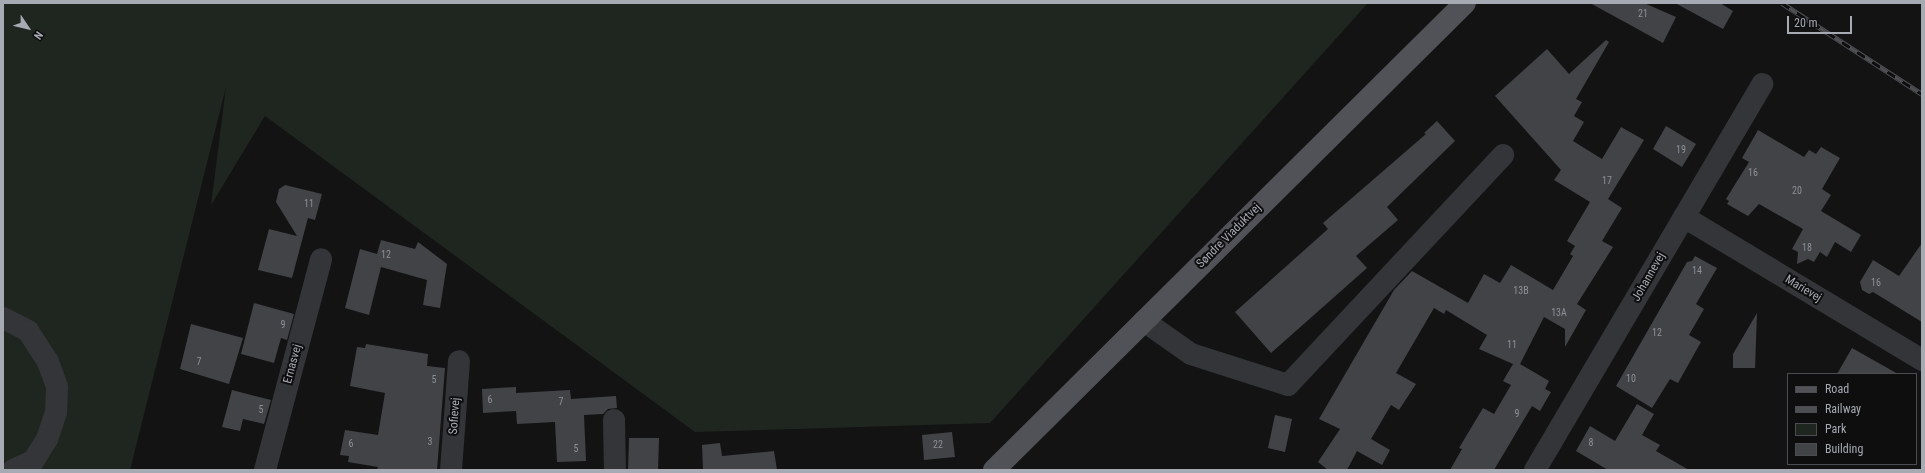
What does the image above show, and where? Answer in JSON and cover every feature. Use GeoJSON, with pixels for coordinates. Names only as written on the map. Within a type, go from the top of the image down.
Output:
{"type":"FeatureCollection","features":[{"type":"Feature","properties":{"kind":"main road","name":"Søndre Viaduktvej"},"geometry":{"type":"LineString","coordinates":[[994,470],[1465,3]]}},
{"type":"Feature","properties":{"kind":"street","name":"Johannevej"},"geometry":{"type":"LineString","coordinates":[[1536,470],[1762,84]]}},
{"type":"Feature","properties":{"kind":"street"},"geometry":{"type":"LineString","coordinates":[[1144,321],[1191,354],[1288,385],[1503,155]]}},
{"type":"Feature","properties":{"kind":"street","name":"Marievej"},"geometry":{"type":"LineString","coordinates":[[1684,217],[1922,360]]}},
{"type":"Feature","properties":{"kind":"street","name":"Ernasvej"},"geometry":{"type":"LineString","coordinates":[[266,470],[321,259]]}},
{"type":"Feature","properties":{"kind":"street"},"geometry":{"type":"LineString","coordinates":[[3,318],[28,331],[48,362],[57,387],[56,412],[47,438],[32,461],[14,470]]}},
{"type":"Feature","properties":{"kind":"street","name":"Sofievej"},"geometry":{"type":"LineString","coordinates":[[451,470],[459,361]]}},
{"type":"Feature","properties":{"kind":"street"},"geometry":{"type":"LineString","coordinates":[[614,420],[615,470]]}},
{"type":"Feature","properties":{"kind":"green space"},"geometry":{"type":"Polygon","coordinates":[[[3,3],[1368,3],[990,423],[695,432],[265,116],[211,205],[226,87],[130,470],[3,470],[3,3]]]}},
{"type":"Feature","properties":{"kind":"building"},"geometry":{"type":"Polygon","coordinates":[[[1590,3],[1644,3],[1676,17],[1663,43],[1590,3]]]}},
{"type":"Feature","properties":{"kind":"building"},"geometry":{"type":"Polygon","coordinates":[[[1675,3],[1720,3],[1733,11],[1723,29],[1675,3]]]}},
{"type":"Feature","properties":{"kind":"building"},"geometry":{"type":"Polygon","coordinates":[[[1606,40],[1609,42],[1576,99],[1582,102],[1574,116],[1584,122],[1573,141],[1602,159],[1621,127],[1644,140],[1608,199],[1622,208],[1602,241],[1613,247],[1577,304],[1586,310],[1565,347],[1565,329],[1544,317],[1520,364],[1549,381],[1545,389],[1551,392],[1540,411],[1532,406],[1494,470],[1450,470],[1462,449],[1459,448],[1483,408],[1494,414],[1511,385],[1503,381],[1513,364],[1479,349],[1487,335],[1446,310],[1444,314],[1434,308],[1396,373],[1416,384],[1399,410],[1391,405],[1371,439],[1390,450],[1382,465],[1357,451],[1347,470],[1328,470],[1318,462],[1340,429],[1319,419],[1394,290],[1412,271],[1468,303],[1484,274],[1500,283],[1511,265],[1553,290],[1573,256],[1570,254],[1575,246],[1567,241],[1590,202],[1554,180],[1561,170],[1495,96],[1547,49],[1569,74],[1606,40]]]}},
{"type":"Feature","properties":{"kind":"building"},"geometry":{"type":"Polygon","coordinates":[[[1437,121],[1455,141],[1387,207],[1398,220],[1356,256],[1367,268],[1271,353],[1235,312],[1328,229],[1323,223],[1426,134],[1424,133],[1437,121]]]}},
{"type":"Feature","properties":{"kind":"building"},"geometry":{"type":"Polygon","coordinates":[[[1666,126],[1696,144],[1682,167],[1653,149],[1666,126]]]}},
{"type":"Feature","properties":{"kind":"building"},"geometry":{"type":"Polygon","coordinates":[[[1758,130],[1804,157],[1809,150],[1816,154],[1821,147],[1840,158],[1822,189],[1831,195],[1821,211],[1861,235],[1851,252],[1835,242],[1827,257],[1820,252],[1814,262],[1808,259],[1797,264],[1798,252],[1792,249],[1803,229],[1759,204],[1748,216],[1727,204],[1729,201],[1726,199],[1749,162],[1742,158],[1758,130]]]}},
{"type":"Feature","properties":{"kind":"building"},"geometry":{"type":"Polygon","coordinates":[[[285,185],[322,194],[315,220],[308,218],[292,278],[258,270],[269,229],[297,236],[276,202],[279,189],[285,185]]]}},
{"type":"Feature","properties":{"kind":"building"},"geometry":{"type":"Polygon","coordinates":[[[381,240],[415,249],[418,242],[447,264],[440,308],[423,305],[427,280],[381,267],[369,315],[345,308],[360,249],[377,254],[381,240]]]}},
{"type":"Feature","properties":{"kind":"building"},"geometry":{"type":"Polygon","coordinates":[[[1922,243],[1922,322],[1873,292],[1869,294],[1862,290],[1860,282],[1873,260],[1899,276],[1922,243]]]}},
{"type":"Feature","properties":{"kind":"building"},"geometry":{"type":"Polygon","coordinates":[[[1695,256],[1717,268],[1696,304],[1704,309],[1689,335],[1701,342],[1678,383],[1670,379],[1652,408],[1616,386],[1687,262],[1692,261],[1695,256]]]}},
{"type":"Feature","properties":{"kind":"building"},"geometry":{"type":"Polygon","coordinates":[[[254,303],[294,314],[287,340],[281,338],[274,363],[241,354],[254,303]]]}},
{"type":"Feature","properties":{"kind":"building"},"geometry":{"type":"Polygon","coordinates":[[[1757,313],[1755,368],[1733,368],[1733,354],[1757,313]]]}},
{"type":"Feature","properties":{"kind":"building"},"geometry":{"type":"Polygon","coordinates":[[[191,324],[243,338],[229,384],[180,369],[191,324]]]}},
{"type":"Feature","properties":{"kind":"building"},"geometry":{"type":"Polygon","coordinates":[[[366,344],[428,354],[427,366],[445,368],[437,470],[377,470],[378,467],[348,462],[349,456],[340,455],[345,430],[378,435],[385,393],[350,386],[357,347],[365,348],[366,344]]]}},
{"type":"Feature","properties":{"kind":"building"},"geometry":{"type":"Polygon","coordinates":[[[1852,348],[1896,373],[1838,373],[1852,348]]]}},
{"type":"Feature","properties":{"kind":"building"},"geometry":{"type":"Polygon","coordinates":[[[516,387],[516,393],[570,390],[571,399],[616,396],[617,408],[608,409],[603,414],[584,415],[586,461],[557,462],[555,422],[517,424],[516,411],[483,413],[482,389],[516,387]]]}},
{"type":"Feature","properties":{"kind":"building"},"geometry":{"type":"Polygon","coordinates":[[[232,390],[271,400],[264,424],[243,419],[240,431],[222,427],[232,390]]]}},
{"type":"Feature","properties":{"kind":"building"},"geometry":{"type":"Polygon","coordinates":[[[1637,404],[1654,414],[1642,435],[1660,445],[1656,451],[1689,470],[1608,470],[1576,451],[1590,426],[1615,441],[1637,404]]]}},
{"type":"Feature","properties":{"kind":"building"},"geometry":{"type":"Polygon","coordinates":[[[1275,415],[1292,419],[1285,452],[1268,448],[1275,415]]]}},
{"type":"Feature","properties":{"kind":"building"},"geometry":{"type":"Polygon","coordinates":[[[952,432],[955,457],[924,460],[922,435],[952,432]]]}},
{"type":"Feature","properties":{"kind":"building"},"geometry":{"type":"Polygon","coordinates":[[[629,438],[659,438],[658,470],[628,470],[629,438]]]}},
{"type":"Feature","properties":{"kind":"building"},"geometry":{"type":"Polygon","coordinates":[[[720,443],[722,456],[774,451],[777,470],[703,470],[702,445],[720,443]]]}},
{"type":"Feature","properties":{"kind":"railway"},"geometry":{"type":"LineString","coordinates":[[1782,3],[1922,94]]}}]}
